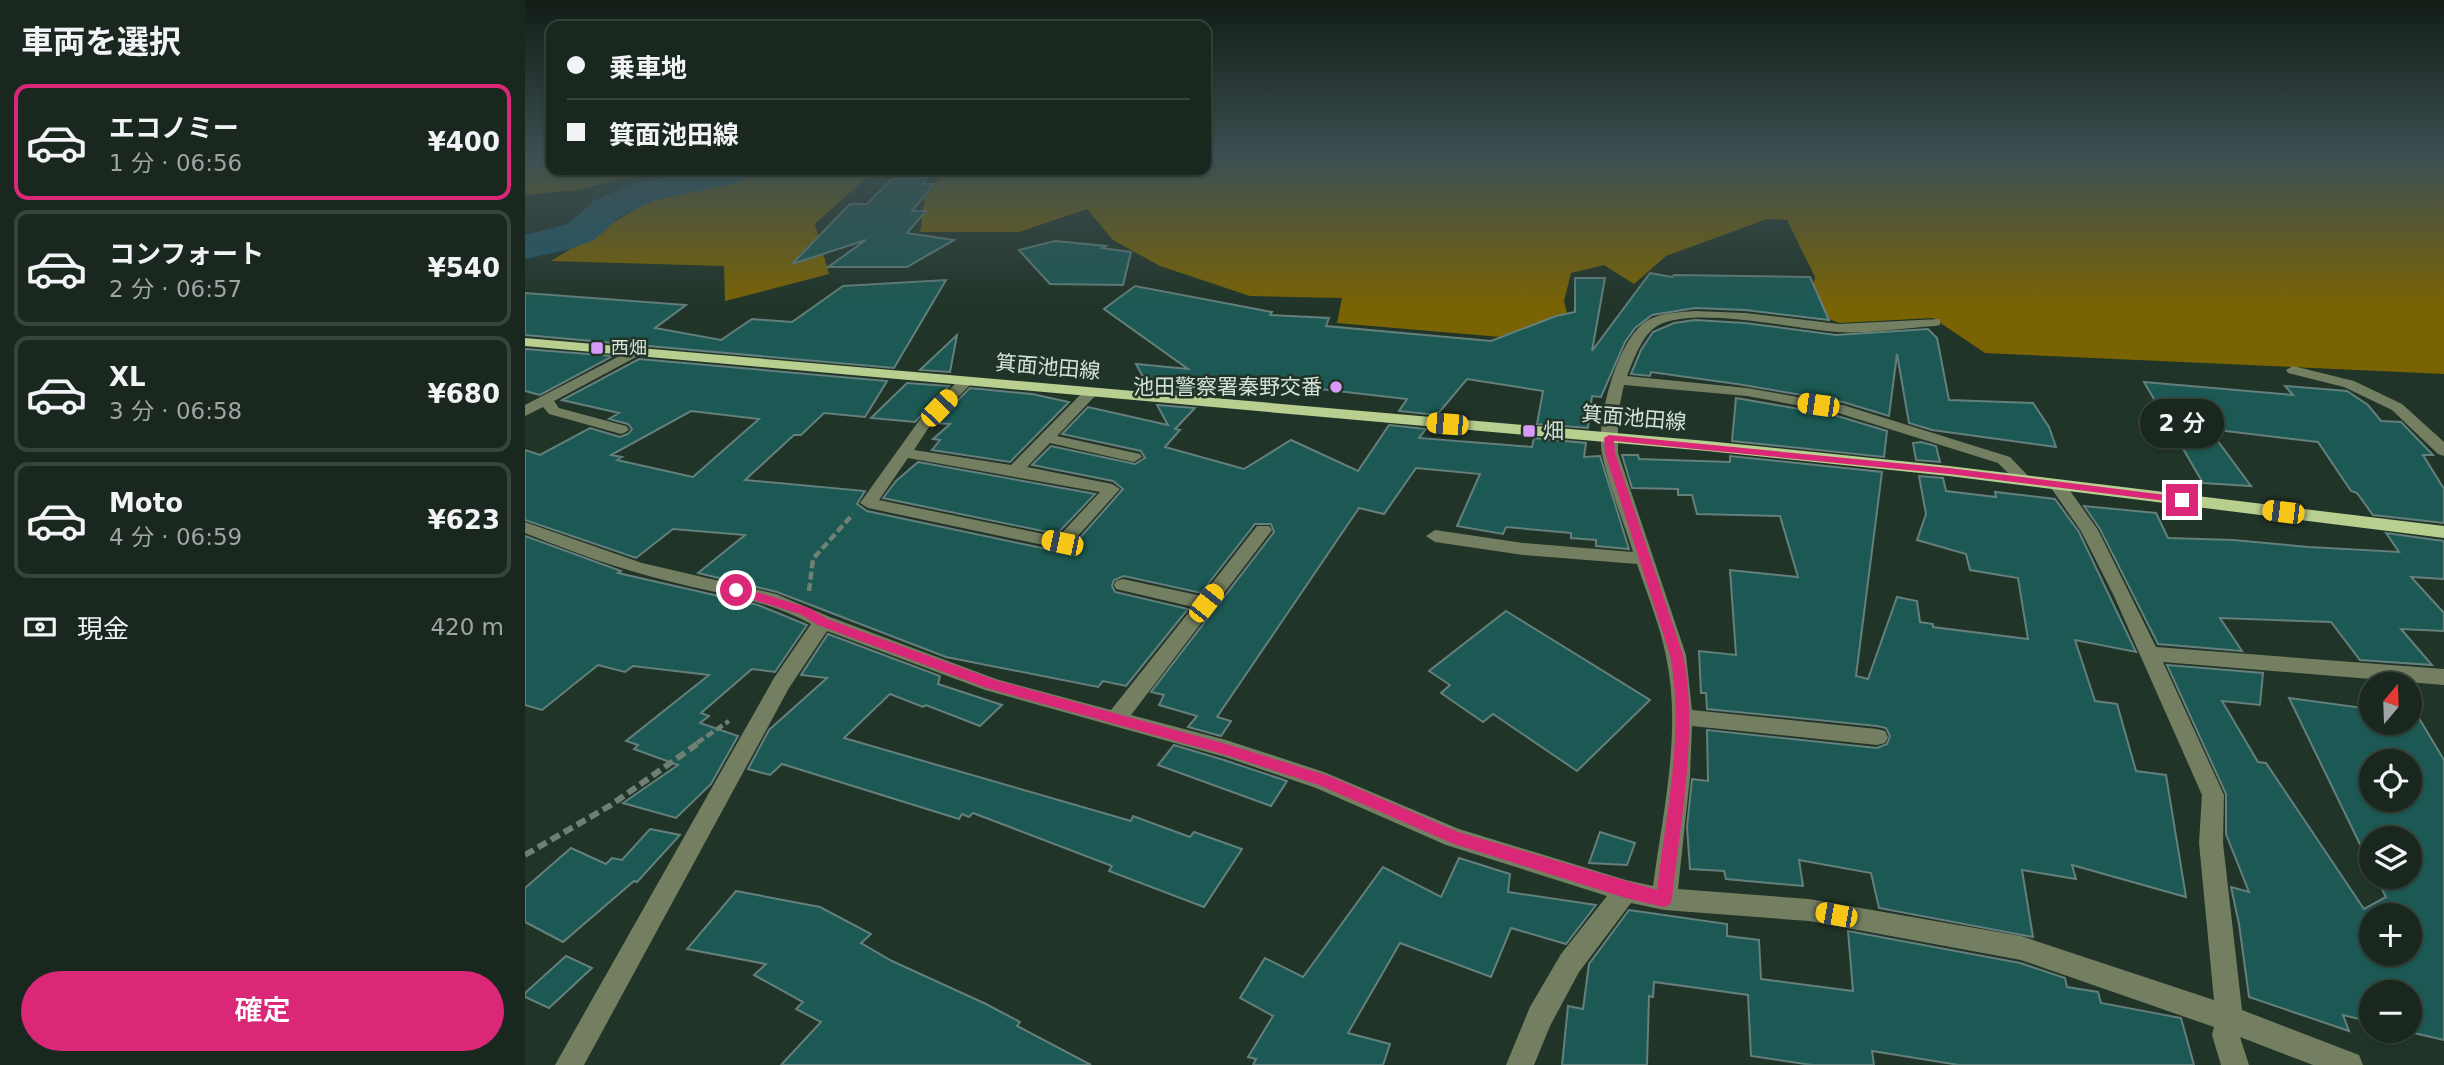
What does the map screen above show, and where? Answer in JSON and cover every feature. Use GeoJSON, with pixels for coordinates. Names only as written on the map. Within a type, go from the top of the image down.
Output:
{"type":"FeatureCollection","features":[{"type":"Feature","properties":{"kind":"main road","name":"箕面池田線"},"geometry":{"type":"LineString","coordinates":[[525,342],[1707,446],[2444,532]]}},
{"type":"Feature","properties":{"kind":"street"},"geometry":{"type":"LineString","coordinates":[[1664,899],[1683,686],[1676,655],[1610,453],[1609,438],[1612,397],[1640,334],[1652,323],[1676,316],[1712,316],[1841,328],[1935,321]]}},
{"type":"Feature","properties":{"kind":"street"},"geometry":{"type":"LineString","coordinates":[[525,411],[635,352]]}},
{"type":"Feature","properties":{"kind":"street"},"geometry":{"type":"LineString","coordinates":[[2293,370],[2349,384],[2397,407],[2444,451]]}},
{"type":"Feature","properties":{"kind":"street"},"geometry":{"type":"LineString","coordinates":[[1620,380],[1748,392],[1838,408],[2004,460],[2025,481]]}},
{"type":"Feature","properties":{"kind":"street"},"geometry":{"type":"LineString","coordinates":[[904,453],[1015,470],[1112,489],[1062,543],[868,503],[926,421],[966,381]]}},
{"type":"Feature","properties":{"kind":"street"},"geometry":{"type":"LineString","coordinates":[[1015,470],[1091,392]]}},
{"type":"Feature","properties":{"kind":"street"},"geometry":{"type":"LineString","coordinates":[[546,401],[554,411],[621,429]]}},
{"type":"Feature","properties":{"kind":"street"},"geometry":{"type":"LineString","coordinates":[[1047,438],[1134,457]]}},
{"type":"Feature","properties":{"kind":"street"},"geometry":{"type":"LineString","coordinates":[[2057,485],[2089,530],[2123,596],[2213,795],[2211,843],[2229,1019],[2226,1035],[2235,1065]]}},
{"type":"Feature","properties":{"kind":"street"},"geometry":{"type":"LineString","coordinates":[[525,527],[589,553],[673,577],[713,584],[814,616],[992,685],[1226,749],[1324,781],[1454,838],[1626,891],[1664,899],[1809,910],[2021,948],[2229,1019],[2349,1065]]}},
{"type":"Feature","properties":{"kind":"street"},"geometry":{"type":"LineString","coordinates":[[1116,719],[1263,530]]}},
{"type":"Feature","properties":{"kind":"street"},"geometry":{"type":"LineString","coordinates":[[1435,536],[1523,549],[1645,559]]}},
{"type":"Feature","properties":{"kind":"street"},"geometry":{"type":"LineString","coordinates":[[1123,586],[1206,603]]}},
{"type":"Feature","properties":{"kind":"street"},"geometry":{"type":"LineString","coordinates":[[569,1065],[781,683],[814,616]]}},
{"type":"Feature","properties":{"kind":"street"},"geometry":{"type":"LineString","coordinates":[[2148,654],[2444,677]]}},
{"type":"Feature","properties":{"kind":"street"},"geometry":{"type":"LineString","coordinates":[[1682,717],[1877,737]]}},
{"type":"Feature","properties":{"kind":"street"},"geometry":{"type":"LineString","coordinates":[[1520,1065],[1540,1017],[1570,963],[1626,891]]}},
{"type":"Feature","properties":{"kind":"path"},"geometry":{"type":"LineString","coordinates":[[814,616],[809,600],[813,559],[854,512],[868,503]]}},
{"type":"Feature","properties":{"kind":"path"},"geometry":{"type":"LineString","coordinates":[[525,855],[611,805],[734,718]]}},
{"type":"Feature","properties":{"kind":"shaded area"},"geometry":{"type":"Polygon","coordinates":[[[636,209],[832,209],[815,224],[829,274],[725,301],[724,266],[551,261],[636,209]]]}},
{"type":"Feature","properties":{"kind":"shaded area"},"geometry":{"type":"Polygon","coordinates":[[[923,209],[2444,209],[2444,374],[1985,353],[1933,318],[1839,323],[1807,310],[1815,277],[1787,220],[1767,219],[1666,256],[1634,284],[1604,265],[1571,273],[1564,301],[1567,313],[1500,337],[1337,323],[1342,298],[1250,296],[1160,266],[1113,240],[1087,209],[1019,232],[920,232],[923,209]]]}},
{"type":"Feature","properties":{"kind":"building"},"geometry":{"type":"Polygon","coordinates":[[[845,209],[926,211],[907,233],[954,240],[907,267],[828,267],[866,240],[792,264],[845,209]]]}},
{"type":"Feature","properties":{"kind":"building"},"geometry":{"type":"Polygon","coordinates":[[[1055,241],[1106,246],[1102,248],[1131,252],[1123,285],[1050,284],[1019,250],[1055,241]]]}},
{"type":"Feature","properties":{"kind":"building"},"geometry":{"type":"Polygon","coordinates":[[[1650,273],[1672,277],[1810,277],[1829,320],[1745,310],[1695,308],[1652,315],[1635,328],[1625,342],[1601,397],[1592,396],[1588,428],[1537,424],[1543,391],[1467,379],[1437,415],[1399,411],[1407,399],[1285,385],[1218,382],[1207,395],[1150,390],[1136,364],[1188,369],[1104,309],[1135,286],[1272,312],[1270,315],[1329,318],[1326,326],[1491,341],[1556,316],[1575,312],[1575,278],[1605,278],[1592,351],[1650,273]]]}},
{"type":"Feature","properties":{"kind":"building"},"geometry":{"type":"Polygon","coordinates":[[[946,280],[894,368],[525,335],[525,293],[686,305],[655,328],[721,340],[752,319],[792,322],[843,286],[946,280]]]}},
{"type":"Feature","properties":{"kind":"building"},"geometry":{"type":"Polygon","coordinates":[[[1695,320],[1745,323],[1836,335],[1928,329],[1937,338],[1949,400],[2033,403],[2049,427],[2056,447],[1932,430],[1909,423],[1897,354],[1889,416],[1843,402],[1737,384],[1651,372],[1650,376],[1631,374],[1641,350],[1653,332],[1674,323],[1695,320]]]}},
{"type":"Feature","properties":{"kind":"building"},"geometry":{"type":"Polygon","coordinates":[[[957,335],[950,372],[920,370],[957,335]]]}},
{"type":"Feature","properties":{"kind":"building"},"geometry":{"type":"Polygon","coordinates":[[[525,349],[613,356],[540,395],[525,391],[525,349]]]}},
{"type":"Feature","properties":{"kind":"building"},"geometry":{"type":"Polygon","coordinates":[[[639,359],[887,381],[865,417],[824,413],[801,435],[794,435],[745,480],[865,491],[857,504],[867,511],[1061,552],[1070,549],[1123,489],[1113,481],[1032,465],[1051,446],[1135,464],[1145,458],[1141,451],[1062,434],[1088,407],[1168,425],[1157,405],[1195,408],[1175,429],[1180,430],[1165,447],[1244,469],[1291,440],[1358,471],[1389,425],[1426,429],[1419,438],[1532,447],[1534,438],[1586,443],[1584,457],[1600,456],[1629,549],[1596,546],[1596,540],[1571,538],[1571,533],[1506,527],[1503,534],[1457,526],[1480,474],[1416,468],[1384,514],[1359,508],[1217,717],[1231,721],[1221,736],[1188,727],[1197,716],[1159,705],[1164,695],[1151,692],[1274,532],[1271,524],[1255,524],[1201,593],[1124,576],[1114,580],[1112,586],[1115,592],[1188,609],[1126,686],[1103,681],[1098,687],[946,657],[777,592],[698,573],[745,535],[673,529],[636,558],[525,520],[525,450],[540,455],[590,428],[620,437],[632,429],[628,424],[609,419],[619,413],[562,400],[639,359]],[[691,411],[611,455],[622,457],[617,460],[693,477],[759,419],[691,411]]]}},
{"type":"Feature","properties":{"kind":"building"},"geometry":{"type":"Polygon","coordinates":[[[2144,382],[2293,395],[2285,386],[2347,391],[2368,405],[2381,421],[2401,422],[2433,455],[2423,455],[2444,489],[2444,523],[2373,515],[2357,493],[2351,491],[2318,442],[2209,429],[2251,486],[2203,483],[2144,382]]]}},
{"type":"Feature","properties":{"kind":"building"},"geometry":{"type":"Polygon","coordinates":[[[907,383],[949,386],[915,422],[871,418],[907,383]]]}},
{"type":"Feature","properties":{"kind":"building"},"geometry":{"type":"Polygon","coordinates":[[[970,388],[1032,394],[1069,402],[1010,462],[932,450],[940,440],[933,439],[950,424],[935,423],[970,388]]]}},
{"type":"Feature","properties":{"kind":"building"},"geometry":{"type":"Polygon","coordinates":[[[1736,398],[1834,415],[1887,431],[1884,457],[1732,441],[1736,398]]]}},
{"type":"Feature","properties":{"kind":"building"},"geometry":{"type":"Polygon","coordinates":[[[1913,443],[1936,446],[1940,462],[1916,460],[1913,443]]]}},
{"type":"Feature","properties":{"kind":"building"},"geometry":{"type":"Polygon","coordinates":[[[1622,455],[1638,455],[1639,459],[1730,462],[1730,456],[1882,472],[1856,676],[1868,679],[1897,597],[1917,601],[1920,622],[1933,624],[1933,627],[2028,639],[2018,578],[1970,570],[1966,554],[1917,540],[1926,514],[1919,476],[1943,478],[1946,491],[1996,497],[1995,492],[2055,499],[2079,532],[2136,652],[2075,640],[2095,701],[2117,704],[2136,771],[2166,775],[2186,897],[2072,865],[2076,879],[2022,870],[2033,937],[1879,908],[1871,873],[1799,860],[1803,886],[1726,879],[1724,871],[1690,869],[1687,827],[1692,779],[1708,781],[1707,730],[1877,748],[1887,744],[1890,736],[1886,728],[1877,726],[1707,709],[1706,693],[1701,693],[1699,651],[1736,655],[1730,570],[1798,577],[1780,516],[1697,514],[1692,495],[1678,495],[1678,489],[1632,488],[1622,455]]]}},
{"type":"Feature","properties":{"kind":"building"},"geometry":{"type":"Polygon","coordinates":[[[918,462],[1095,494],[1057,534],[883,498],[896,481],[918,462]]]}},
{"type":"Feature","properties":{"kind":"building"},"geometry":{"type":"Polygon","coordinates":[[[2084,506],[2156,513],[2168,538],[2399,552],[2386,533],[2444,541],[2444,579],[2411,577],[2444,613],[2444,631],[2401,629],[2432,665],[2360,660],[2331,622],[2220,618],[2242,651],[2158,644],[2100,529],[2084,506]]]}},
{"type":"Feature","properties":{"kind":"building"},"geometry":{"type":"Polygon","coordinates":[[[525,536],[621,571],[618,573],[758,605],[807,625],[775,672],[752,669],[701,713],[709,716],[700,723],[738,736],[711,784],[676,818],[623,803],[678,765],[634,749],[638,745],[626,741],[709,675],[633,666],[625,672],[598,665],[542,710],[525,705],[525,536]]]}},
{"type":"Feature","properties":{"kind":"building"},"geometry":{"type":"Polygon","coordinates":[[[1506,611],[1650,700],[1577,771],[1493,714],[1483,722],[1441,693],[1450,685],[1429,671],[1506,611]]]}},
{"type":"Feature","properties":{"kind":"building"},"geometry":{"type":"Polygon","coordinates":[[[828,634],[940,676],[938,684],[1002,705],[980,726],[890,694],[844,738],[1131,821],[1133,816],[1190,837],[1194,832],[1242,849],[1204,907],[1109,871],[1112,866],[973,813],[969,817],[962,814],[959,819],[782,764],[770,775],[748,769],[769,730],[827,678],[801,675],[828,634]]]}},
{"type":"Feature","properties":{"kind":"building"},"geometry":{"type":"Polygon","coordinates":[[[2167,665],[2263,673],[2260,705],[2222,701],[2258,762],[2266,763],[2360,903],[2359,966],[2422,966],[2422,903],[2375,903],[2386,897],[2382,889],[2422,889],[2422,826],[2359,826],[2359,842],[2289,698],[2359,707],[2359,735],[2422,735],[2422,723],[2444,760],[2444,1040],[2422,1035],[2422,980],[2359,980],[2359,1019],[2343,1015],[2349,1031],[2249,997],[2231,887],[2249,892],[2226,834],[2226,794],[2167,665]]]}},
{"type":"Feature","properties":{"kind":"building"},"geometry":{"type":"Polygon","coordinates":[[[1174,745],[1287,781],[1271,806],[1158,765],[1174,745]]]}},
{"type":"Feature","properties":{"kind":"building"},"geometry":{"type":"Polygon","coordinates":[[[650,829],[680,835],[637,882],[634,881],[563,942],[525,922],[525,888],[571,848],[606,864],[612,858],[622,860],[650,829]]]}},
{"type":"Feature","properties":{"kind":"building"},"geometry":{"type":"Polygon","coordinates":[[[1600,832],[1635,843],[1627,865],[1589,863],[1600,832]]]}},
{"type":"Feature","properties":{"kind":"building"},"geometry":{"type":"Polygon","coordinates":[[[1459,858],[1510,874],[1508,892],[1596,905],[1566,944],[1511,928],[1491,977],[1400,943],[1348,1033],[1390,1044],[1383,1065],[1253,1065],[1256,1059],[1248,1057],[1273,1016],[1240,998],[1265,958],[1303,977],[1383,867],[1441,897],[1459,858]]]}},
{"type":"Feature","properties":{"kind":"building"},"geometry":{"type":"Polygon","coordinates":[[[736,891],[820,907],[871,934],[861,943],[892,961],[1020,1022],[1017,1026],[1091,1065],[781,1065],[821,1022],[796,1009],[803,1002],[754,975],[766,964],[687,949],[736,891]]]}},
{"type":"Feature","properties":{"kind":"building"},"geometry":{"type":"Polygon","coordinates":[[[1629,910],[1727,924],[1727,936],[1759,940],[1761,979],[1853,991],[1848,931],[2020,963],[2065,978],[2067,987],[2098,992],[2101,1003],[2181,1018],[2194,1065],[1959,1065],[1872,1051],[1874,1065],[1812,1065],[1751,1056],[1748,995],[1654,982],[1653,997],[1649,996],[1647,1065],[1562,1065],[1568,1006],[1583,1009],[1589,964],[1629,910]]]}},
{"type":"Feature","properties":{"kind":"building"},"geometry":{"type":"Polygon","coordinates":[[[566,956],[592,968],[549,1008],[525,997],[525,993],[566,956]]]}},
{"type":"Feature","properties":{"kind":"waterway"},"geometry":{"type":"LineString","coordinates":[[525,247],[554,242],[581,232],[607,209]]}},
{"type":"Feature","properties":{"kind":"place","name":"西畑"},"geometry":{"type":"Point","coordinates":[597,348]}},
{"type":"Feature","properties":{"kind":"place","name":"池田警察署秦野交番"},"geometry":{"type":"Point","coordinates":[1336,387]}},
{"type":"Feature","properties":{"kind":"place","name":"畑"},"geometry":{"type":"Point","coordinates":[1529,431]}},
{"type":"Feature","properties":{"kind":"route"},"geometry":{"type":"LineString","coordinates":[[736,590],[804,611],[823,622],[992,685],[1226,749],[1324,781],[1454,838],[1626,891],[1664,899],[1679,758],[1683,686],[1676,655],[1610,453],[1609,438],[1949,471],[2182,500]]}}]}
